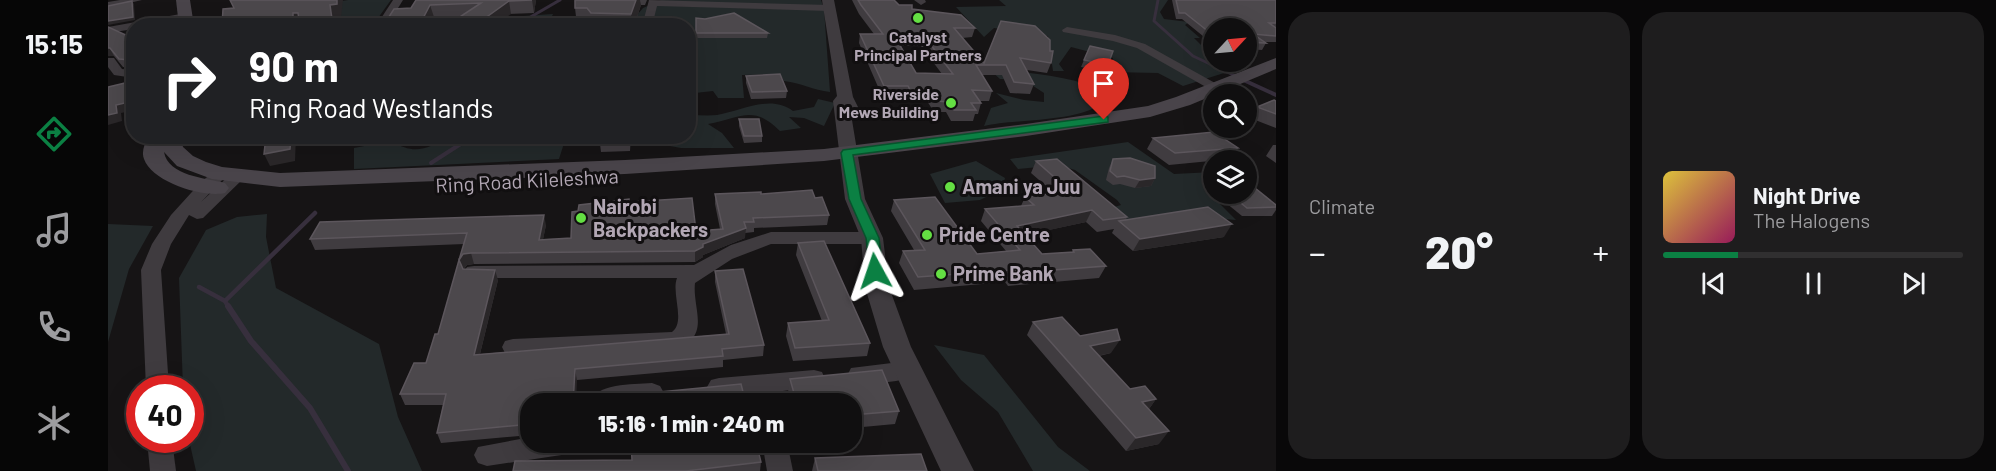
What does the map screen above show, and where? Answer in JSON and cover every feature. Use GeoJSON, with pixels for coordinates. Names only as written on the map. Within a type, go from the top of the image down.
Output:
{"type":"FeatureCollection","features":[{"type":"Feature","properties":{"kind":"main road"},"geometry":{"type":"LineString","coordinates":[[183,0],[186,18]]}},
{"type":"Feature","properties":{"kind":"main road","name":"Ring Road Kileleshwa"},"geometry":{"type":"LineString","coordinates":[[1226,84],[1276,63]]}},
{"type":"Feature","properties":{"kind":"main road","name":"Ring Road Kileleshwa"},"geometry":{"type":"LineString","coordinates":[[221,182],[267,194],[313,193],[854,157],[975,145],[1007,138],[1026,130],[1150,111],[1203,92]]}},
{"type":"Feature","properties":{"kind":"main road"},"geometry":{"type":"LineString","coordinates":[[156,144],[153,152],[155,162],[165,173],[221,182]]}},
{"type":"Feature","properties":{"kind":"main road"},"geometry":{"type":"LineString","coordinates":[[172,144],[173,149],[185,161],[221,182]]}},
{"type":"Feature","properties":{"kind":"street"},"geometry":{"type":"LineString","coordinates":[[386,18],[398,0]]}},
{"type":"Feature","properties":{"kind":"street"},"geometry":{"type":"LineString","coordinates":[[108,6],[137,2],[152,18]]}},
{"type":"Feature","properties":{"kind":"street"},"geometry":{"type":"LineString","coordinates":[[649,18],[654,2],[829,4],[845,96],[841,101],[854,157],[855,199],[868,226],[877,287],[897,347],[958,471]]}},
{"type":"Feature","properties":{"kind":"street"},"geometry":{"type":"LineString","coordinates":[[108,30],[126,27]]}},
{"type":"Feature","properties":{"kind":"street"},"geometry":{"type":"LineString","coordinates":[[1067,30],[1115,38],[1141,46],[1222,84]]}},
{"type":"Feature","properties":{"kind":"street"},"geometry":{"type":"LineString","coordinates":[[110,62],[118,72],[126,73]]}},
{"type":"Feature","properties":{"kind":"street"},"geometry":{"type":"LineString","coordinates":[[156,375],[151,270],[154,259],[174,224],[221,182]]}},
{"type":"Feature","properties":{"kind":"street"},"geometry":{"type":"LineString","coordinates":[[513,347],[676,340],[684,336],[688,328],[684,283],[697,272],[757,241],[868,226]]}},
{"type":"Feature","properties":{"kind":"street"},"geometry":{"type":"LineString","coordinates":[[474,272],[697,272]]}},
{"type":"Feature","properties":{"kind":"street"},"geometry":{"type":"LineString","coordinates":[[692,390],[764,393],[908,370]]}},
{"type":"Feature","properties":{"kind":"street"},"geometry":{"type":"LineString","coordinates":[[656,393],[668,392]]}},
{"type":"Feature","properties":{"kind":"street"},"geometry":{"type":"LineString","coordinates":[[487,455],[520,450]]}},
{"type":"Feature","properties":{"kind":"street"},"geometry":{"type":"LineString","coordinates":[[161,453],[163,471]]}},
{"type":"Feature","properties":{"kind":"street"},"geometry":{"type":"LineString","coordinates":[[776,453],[780,471]]}},
{"type":"Feature","properties":{"kind":"shaded area"},"geometry":{"type":"Polygon","coordinates":[[[348,0],[391,0],[378,18],[299,18],[299,8],[348,0]]]}},
{"type":"Feature","properties":{"kind":"shaded area"},"geometry":{"type":"Polygon","coordinates":[[[661,0],[821,0],[824,9],[830,92],[784,81],[780,74],[742,75],[744,98],[718,98],[713,91],[696,93],[696,18],[634,18],[643,8],[661,0]]]}},
{"type":"Feature","properties":{"kind":"shaded area"},"geometry":{"type":"Polygon","coordinates":[[[999,0],[1168,0],[1160,12],[1164,19],[1189,22],[1185,25],[1200,38],[1194,38],[1203,47],[1203,72],[1227,72],[1183,86],[1158,73],[1110,72],[1113,58],[1071,47],[1059,64],[1064,71],[1053,71],[1048,36],[994,28],[984,37],[956,7],[1006,6],[999,0]]]}},
{"type":"Feature","properties":{"kind":"shaded area"},"geometry":{"type":"Polygon","coordinates":[[[553,14],[551,18],[507,17],[553,14]]]}},
{"type":"Feature","properties":{"kind":"shaded area"},"geometry":{"type":"Polygon","coordinates":[[[990,70],[1065,79],[1108,92],[1100,104],[1077,114],[984,126],[991,108],[1008,103],[996,93],[1044,102],[1044,93],[1024,80],[1000,79],[990,70]]]}},
{"type":"Feature","properties":{"kind":"shaded area"},"geometry":{"type":"Polygon","coordinates":[[[818,99],[835,103],[824,126],[804,118],[789,117],[801,128],[780,131],[762,118],[746,115],[708,124],[722,133],[734,148],[681,148],[659,144],[696,144],[696,115],[717,115],[765,104],[784,106],[793,111],[814,107],[818,99]]]}},
{"type":"Feature","properties":{"kind":"shaded area"},"geometry":{"type":"Polygon","coordinates":[[[1128,142],[1174,174],[1203,173],[1203,204],[1220,204],[1236,220],[1201,217],[1134,227],[1111,208],[1121,205],[1117,200],[1075,170],[1059,165],[1018,169],[1010,159],[1128,142]]]}},
{"type":"Feature","properties":{"kind":"shaded area"},"geometry":{"type":"Polygon","coordinates":[[[375,144],[396,144],[421,149],[435,144],[564,144],[559,159],[354,169],[354,148],[375,144]]]}},
{"type":"Feature","properties":{"kind":"shaded area"},"geometry":{"type":"Polygon","coordinates":[[[976,161],[1005,178],[1002,189],[980,200],[945,203],[930,174],[976,161]]]}},
{"type":"Feature","properties":{"kind":"shaded area"},"geometry":{"type":"Polygon","coordinates":[[[267,214],[266,237],[276,288],[379,344],[398,417],[422,471],[196,471],[192,453],[204,453],[204,375],[183,375],[179,278],[206,230],[237,217],[267,214]]]}},
{"type":"Feature","properties":{"kind":"shaded area"},"geometry":{"type":"Polygon","coordinates":[[[108,224],[153,226],[129,269],[108,342],[108,224]]]}},
{"type":"Feature","properties":{"kind":"shaded area"},"geometry":{"type":"Polygon","coordinates":[[[934,345],[984,355],[1058,447],[1090,471],[1033,471],[998,412],[961,380],[934,345]]]}},
{"type":"Feature","properties":{"kind":"building"},"geometry":{"type":"Polygon","coordinates":[[[230,0],[337,0],[337,4],[330,5],[332,18],[299,18],[298,13],[293,13],[293,18],[222,18],[223,9],[234,8],[230,0]]]}},
{"type":"Feature","properties":{"kind":"building"},"geometry":{"type":"Polygon","coordinates":[[[416,0],[532,0],[509,1],[485,18],[458,18],[481,3],[430,5],[423,18],[388,18],[394,9],[411,8],[416,0]]]}},
{"type":"Feature","properties":{"kind":"building"},"geometry":{"type":"Polygon","coordinates":[[[575,0],[636,0],[631,14],[591,13],[587,8],[575,8],[575,0]]]}},
{"type":"Feature","properties":{"kind":"building"},"geometry":{"type":"Polygon","coordinates":[[[858,0],[894,0],[899,5],[912,5],[912,9],[961,15],[975,28],[954,28],[984,63],[1001,21],[1035,26],[1050,40],[1050,51],[1053,51],[1051,63],[1020,58],[1034,84],[1014,82],[1006,65],[976,65],[992,91],[972,90],[981,103],[971,103],[976,110],[954,110],[949,102],[936,101],[930,90],[910,90],[908,86],[884,86],[860,34],[883,34],[858,0]],[[924,36],[895,37],[916,73],[953,74],[924,36]]]}},
{"type":"Feature","properties":{"kind":"building"},"geometry":{"type":"Polygon","coordinates":[[[1176,0],[1276,0],[1276,23],[1269,23],[1276,28],[1276,36],[1257,34],[1257,18],[1203,18],[1203,27],[1185,13],[1179,13],[1176,0]]]}},
{"type":"Feature","properties":{"kind":"building"},"geometry":{"type":"Polygon","coordinates":[[[132,1],[133,17],[108,21],[108,6],[132,1]]]}},
{"type":"Feature","properties":{"kind":"building"},"geometry":{"type":"Polygon","coordinates":[[[734,13],[768,33],[696,33],[696,18],[705,19],[734,13]]]}},
{"type":"Feature","properties":{"kind":"building"},"geometry":{"type":"Polygon","coordinates":[[[108,27],[126,35],[126,60],[119,59],[108,48],[108,27]]]}},
{"type":"Feature","properties":{"kind":"building"},"geometry":{"type":"Polygon","coordinates":[[[1257,37],[1266,43],[1257,43],[1257,37]]]}},
{"type":"Feature","properties":{"kind":"building"},"geometry":{"type":"Polygon","coordinates":[[[1090,46],[1113,51],[1108,65],[1084,60],[1090,46]]]}},
{"type":"Feature","properties":{"kind":"building"},"geometry":{"type":"Polygon","coordinates":[[[780,74],[787,91],[752,92],[746,76],[780,74]]]}},
{"type":"Feature","properties":{"kind":"building"},"geometry":{"type":"Polygon","coordinates":[[[125,83],[125,103],[116,105],[117,113],[108,115],[108,87],[125,83]]]}},
{"type":"Feature","properties":{"kind":"building"},"geometry":{"type":"Polygon","coordinates":[[[1274,100],[1276,101],[1276,114],[1257,107],[1274,100]]]}},
{"type":"Feature","properties":{"kind":"building"},"geometry":{"type":"Polygon","coordinates":[[[739,119],[759,119],[762,136],[744,136],[739,119]]]}},
{"type":"Feature","properties":{"kind":"building"},"geometry":{"type":"Polygon","coordinates":[[[1203,133],[1203,138],[1223,138],[1238,148],[1175,153],[1153,138],[1203,133]]]}},
{"type":"Feature","properties":{"kind":"building"},"geometry":{"type":"Polygon","coordinates":[[[265,144],[290,144],[290,149],[264,154],[265,144]]]}},
{"type":"Feature","properties":{"kind":"building"},"geometry":{"type":"Polygon","coordinates":[[[1130,158],[1155,166],[1155,178],[1140,180],[1124,176],[1117,177],[1110,171],[1113,159],[1130,158]]]}},
{"type":"Feature","properties":{"kind":"building"},"geometry":{"type":"Polygon","coordinates":[[[1057,159],[1127,217],[1103,220],[1092,210],[1017,226],[1042,254],[1090,249],[1106,266],[918,277],[903,251],[925,250],[894,200],[935,197],[977,254],[1020,250],[985,209],[1034,205],[1025,197],[1070,191],[1036,161],[1057,159]]]}},
{"type":"Feature","properties":{"kind":"building"},"geometry":{"type":"Polygon","coordinates":[[[812,190],[815,198],[822,197],[829,215],[753,218],[754,222],[744,222],[746,228],[703,244],[703,247],[695,251],[471,253],[463,254],[459,260],[467,233],[310,239],[320,222],[544,215],[539,240],[571,238],[572,212],[578,211],[579,205],[629,199],[629,202],[692,198],[696,231],[723,229],[715,194],[761,192],[761,194],[812,190]]]}},
{"type":"Feature","properties":{"kind":"building"},"geometry":{"type":"Polygon","coordinates":[[[1257,190],[1276,205],[1276,207],[1247,208],[1242,204],[1257,204],[1257,190]]]}},
{"type":"Feature","properties":{"kind":"building"},"geometry":{"type":"Polygon","coordinates":[[[1208,207],[1232,224],[1140,239],[1119,221],[1208,207]]]}},
{"type":"Feature","properties":{"kind":"building"},"geometry":{"type":"Polygon","coordinates":[[[824,241],[870,343],[795,348],[788,323],[829,320],[798,243],[824,241]]]}},
{"type":"Feature","properties":{"kind":"building"},"geometry":{"type":"Polygon","coordinates":[[[459,260],[463,269],[495,270],[474,355],[729,334],[715,271],[743,269],[764,345],[722,349],[723,356],[575,369],[574,393],[520,393],[520,425],[437,433],[446,394],[400,394],[414,363],[426,363],[435,334],[438,334],[459,260]]]}},
{"type":"Feature","properties":{"kind":"building"},"geometry":{"type":"Polygon","coordinates":[[[1062,317],[1080,336],[1117,329],[1120,340],[1090,346],[1130,389],[1145,386],[1156,399],[1142,402],[1169,431],[1136,438],[1033,322],[1062,317]]]}},
{"type":"Feature","properties":{"kind":"building"},"geometry":{"type":"Polygon","coordinates":[[[882,370],[899,411],[862,414],[862,393],[794,393],[790,379],[882,370]]]}},
{"type":"Feature","properties":{"kind":"building"},"geometry":{"type":"Polygon","coordinates":[[[741,384],[743,393],[649,393],[741,384]]]}},
{"type":"Feature","properties":{"kind":"building"},"geometry":{"type":"Polygon","coordinates":[[[632,453],[759,453],[761,462],[686,471],[513,471],[515,461],[632,460],[632,453]]]}},
{"type":"Feature","properties":{"kind":"building"},"geometry":{"type":"Polygon","coordinates":[[[921,454],[927,471],[818,471],[815,458],[921,454]]]}},
{"type":"Feature","properties":{"kind":"waterway"},"geometry":{"type":"LineString","coordinates":[[529,18],[560,0]]}},
{"type":"Feature","properties":{"kind":"waterway"},"geometry":{"type":"LineString","coordinates":[[1158,0],[1154,21],[1193,56],[1242,79]]}},
{"type":"Feature","properties":{"kind":"waterway"},"geometry":{"type":"LineString","coordinates":[[1239,78],[1276,95]]}},
{"type":"Feature","properties":{"kind":"waterway"},"geometry":{"type":"LineString","coordinates":[[431,163],[461,144]]}},
{"type":"Feature","properties":{"kind":"waterway"},"geometry":{"type":"LineString","coordinates":[[225,301],[315,213]]}},
{"type":"Feature","properties":{"kind":"waterway"},"geometry":{"type":"LineString","coordinates":[[199,287],[225,301]]}},
{"type":"Feature","properties":{"kind":"waterway"},"geometry":{"type":"LineString","coordinates":[[225,301],[229,308]]}},
{"type":"Feature","properties":{"kind":"waterway"},"geometry":{"type":"LineString","coordinates":[[228,306],[251,341],[310,408],[348,471]]}},
{"type":"Feature","properties":{"kind":"place","name":"Catalyst Principal Partners"},"geometry":{"type":"Point","coordinates":[918,18]}},
{"type":"Feature","properties":{"kind":"place","name":"Riverside Mews Building"},"geometry":{"type":"Point","coordinates":[951,103]}},
{"type":"Feature","properties":{"kind":"place","name":"Amani ya Juu"},"geometry":{"type":"Point","coordinates":[950,187]}},
{"type":"Feature","properties":{"kind":"place","name":"Nairobi Backpackers"},"geometry":{"type":"Point","coordinates":[581,218]}},
{"type":"Feature","properties":{"kind":"place","name":"Pride Centre"},"geometry":{"type":"Point","coordinates":[927,235]}},
{"type":"Feature","properties":{"kind":"place","name":"Prime Bank"},"geometry":{"type":"Point","coordinates":[941,274]}},
{"type":"Feature","properties":{"kind":"route"},"geometry":{"type":"LineString","coordinates":[[875,271],[872,238],[855,199],[847,153],[1104,120]]}}]}
